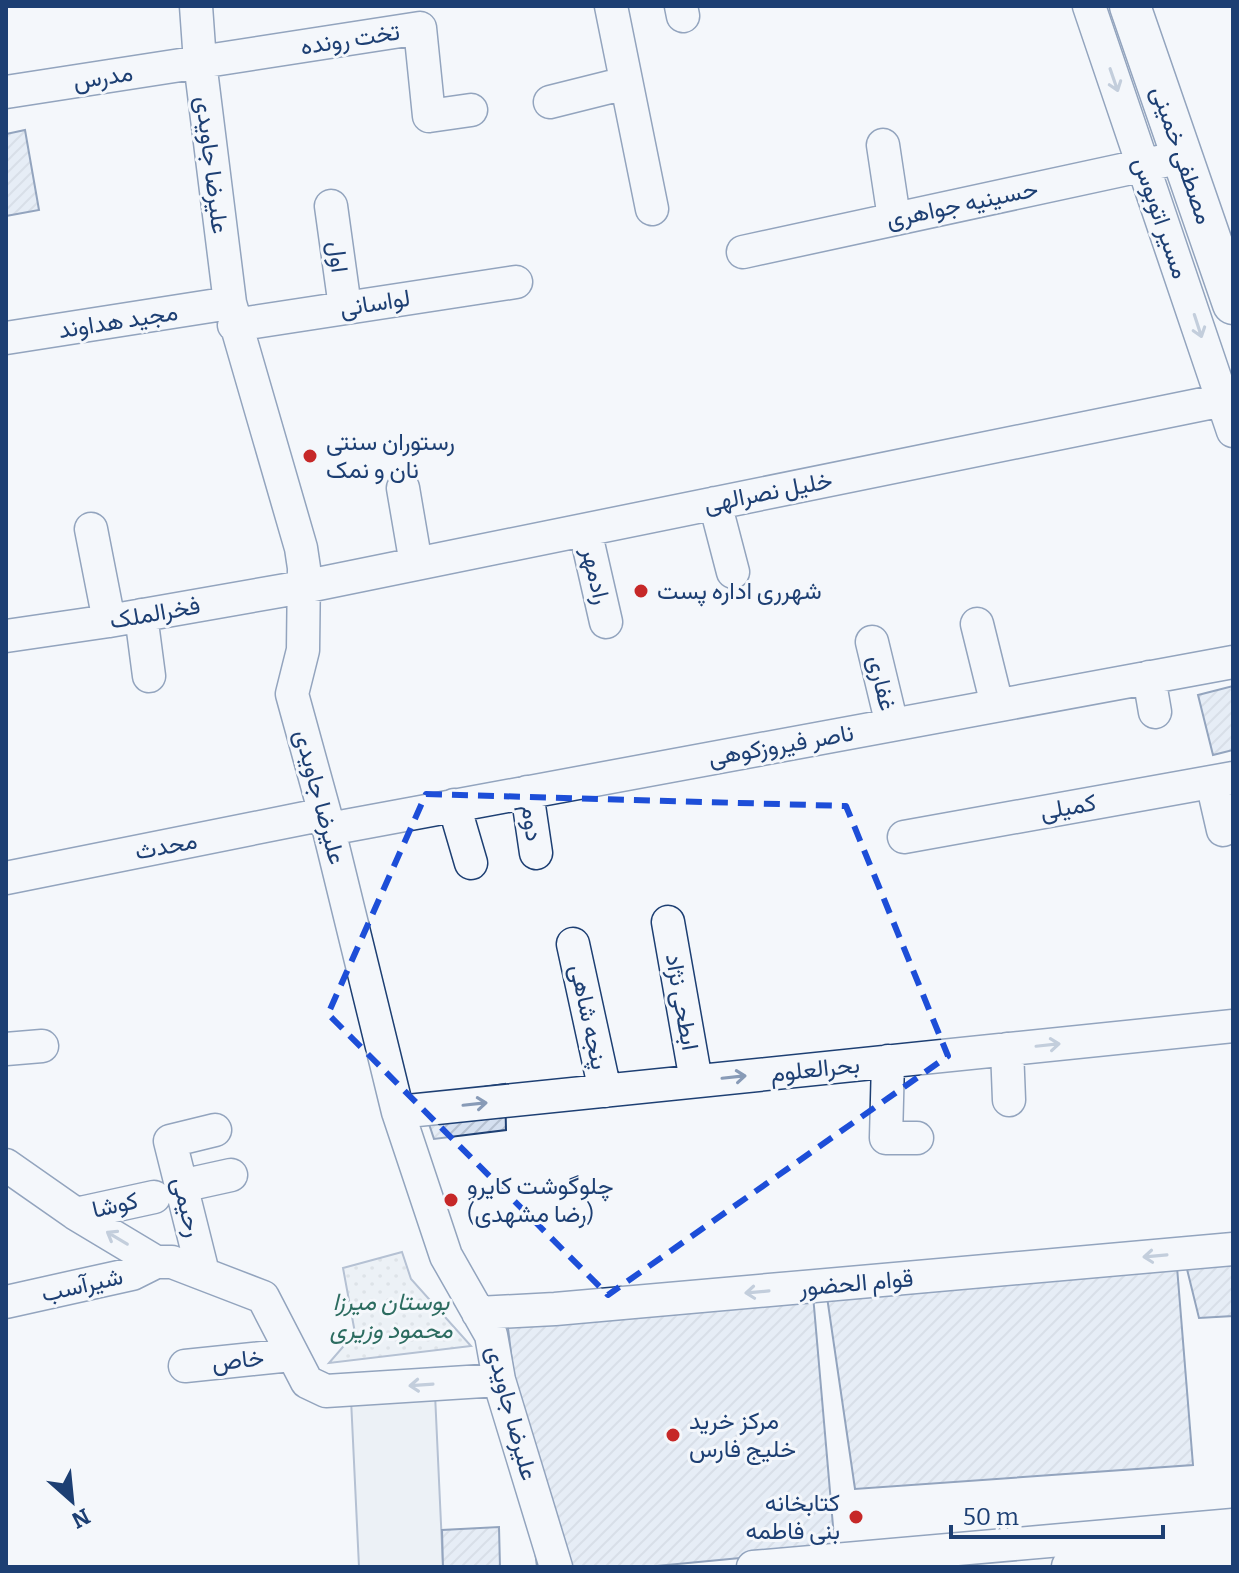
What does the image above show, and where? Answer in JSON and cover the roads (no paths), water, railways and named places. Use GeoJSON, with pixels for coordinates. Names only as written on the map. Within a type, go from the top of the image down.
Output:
{"type":"FeatureCollection","features":[{"type":"Feature","properties":{"kind":"main road","name":"مصطفی خمینی"},"geometry":{"type":"LineString","coordinates":[[1130,6],[1163,160],[1233,304]]}},
{"type":"Feature","properties":{"kind":"main road"},"geometry":{"type":"LineString","coordinates":[[1072,1567],[1233,1553]]}},
{"type":"Feature","properties":{"kind":"street","name":"علیرضا جاویدی"},"geometry":{"type":"LineString","coordinates":[[196,6],[200,62],[232,314],[301,548],[304,568],[303,650],[292,694],[327,821],[398,1112],[446,1256],[491,1335],[499,1380],[556,1567]]}},
{"type":"Feature","properties":{"kind":"street"},"geometry":{"type":"LineString","coordinates":[[611,6],[652,209]]}},
{"type":"Feature","properties":{"kind":"street","name":"مسیر اتوبوس"},"geometry":{"type":"LineString","coordinates":[[1089,6],[1163,160],[1228,399],[1233,431]]}},
{"type":"Feature","properties":{"kind":"street","name":"تخت رونده"},"geometry":{"type":"LineString","coordinates":[[200,62],[420,28],[429,116],[471,110]]}},
{"type":"Feature","properties":{"kind":"street","name":"مدرس"},"geometry":{"type":"LineString","coordinates":[[6,92],[200,62]]}},
{"type":"Feature","properties":{"kind":"street"},"geometry":{"type":"LineString","coordinates":[[550,102],[626,83]]}},
{"type":"Feature","properties":{"kind":"street"},"geometry":{"type":"LineString","coordinates":[[883,145],[894,218]]}},
{"type":"Feature","properties":{"kind":"street","name":"حسینیه جواهری"},"geometry":{"type":"LineString","coordinates":[[743,252],[1163,160]]}},
{"type":"Feature","properties":{"kind":"street","name":"اول"},"geometry":{"type":"LineString","coordinates":[[331,206],[345,307]]}},
{"type":"Feature","properties":{"kind":"street","name":"لواسانی"},"geometry":{"type":"LineString","coordinates":[[232,314],[345,307],[516,282]]}},
{"type":"Feature","properties":{"kind":"street","name":"مجید هداوند"},"geometry":{"type":"LineString","coordinates":[[6,338],[232,314]]}},
{"type":"Feature","properties":{"kind":"street","name":"خلیل نصرالهی"},"geometry":{"type":"LineString","coordinates":[[303,587],[1228,399]]}},
{"type":"Feature","properties":{"kind":"street"},"geometry":{"type":"LineString","coordinates":[[403,488],[416,564]]}},
{"type":"Feature","properties":{"kind":"street"},"geometry":{"type":"LineString","coordinates":[[715,503],[733,572]]}},
{"type":"Feature","properties":{"kind":"street"},"geometry":{"type":"LineString","coordinates":[[91,529],[109,621]]}},
{"type":"Feature","properties":{"kind":"street","name":"رادمهر"},"geometry":{"type":"LineString","coordinates":[[585,530],[606,622]]}},
{"type":"Feature","properties":{"kind":"street","name":"فخرالملک"},"geometry":{"type":"LineString","coordinates":[[6,636],[303,587]]}},
{"type":"Feature","properties":{"kind":"street"},"geometry":{"type":"LineString","coordinates":[[141,615],[149,676]]}},
{"type":"Feature","properties":{"kind":"street"},"geometry":{"type":"LineString","coordinates":[[977,624],[997,705]]}},
{"type":"Feature","properties":{"kind":"street","name":"غفاری"},"geometry":{"type":"LineString","coordinates":[[872,642],[892,725]]}},
{"type":"Feature","properties":{"kind":"street","name":"ناصر فیروزکوهی"},"geometry":{"type":"LineString","coordinates":[[327,821],[454,805],[1233,662]]}},
{"type":"Feature","properties":{"kind":"street"},"geometry":{"type":"LineString","coordinates":[[1149,677],[1155,712]]}},
{"type":"Feature","properties":{"kind":"street"},"geometry":{"type":"LineString","coordinates":[[1222,780],[1223,830]]}},
{"type":"Feature","properties":{"kind":"street","name":"کمیلی"},"geometry":{"type":"LineString","coordinates":[[904,837],[1222,780]]}},
{"type":"Feature","properties":{"kind":"street","name":"دوم"},"geometry":{"type":"LineString","coordinates":[[527,792],[536,853]]}},
{"type":"Feature","properties":{"kind":"street"},"geometry":{"type":"LineString","coordinates":[[454,805],[471,863]]}},
{"type":"Feature","properties":{"kind":"street","name":"محدث"},"geometry":{"type":"LineString","coordinates":[[6,878],[327,821]]}},
{"type":"Feature","properties":{"kind":"street","name":"ابطحی نژاد"},"geometry":{"type":"LineString","coordinates":[[668,922],[696,1081]]}},
{"type":"Feature","properties":{"kind":"street","name":"پنجه شاهی"},"geometry":{"type":"LineString","coordinates":[[573,944],[605,1091]]}},
{"type":"Feature","properties":{"kind":"street","name":"بحرالعلوم"},"geometry":{"type":"LineString","coordinates":[[398,1112],[1233,1026]]}},
{"type":"Feature","properties":{"kind":"street"},"geometry":{"type":"LineString","coordinates":[[6,1049],[42,1046]]}},
{"type":"Feature","properties":{"kind":"street"},"geometry":{"type":"LineString","coordinates":[[1007,1049],[1009,1100]]}},
{"type":"Feature","properties":{"kind":"street"},"geometry":{"type":"LineString","coordinates":[[888,1061],[886,1138],[917,1138]]}},
{"type":"Feature","properties":{"kind":"street","name":"رحیمی"},"geometry":{"type":"LineString","coordinates":[[203,1273],[168,1191],[170,1141],[215,1130]]}},
{"type":"Feature","properties":{"kind":"street"},"geometry":{"type":"LineString","coordinates":[[6,1165],[19,1188],[76,1214],[156,1262],[172,1262],[263,1297],[272,1308],[291,1355],[307,1382],[326,1391],[499,1380]]}},
{"type":"Feature","properties":{"kind":"street","name":"کوشا"},"geometry":{"type":"LineString","coordinates":[[76,1214],[231,1175]]}},
{"type":"Feature","properties":{"kind":"street","name":"قوام الحضور"},"geometry":{"type":"LineString","coordinates":[[478,1313],[555,1309],[1233,1249]]}},
{"type":"Feature","properties":{"kind":"street","name":"شیرآسب"},"geometry":{"type":"LineString","coordinates":[[6,1302],[132,1274],[156,1262]]}},
{"type":"Feature","properties":{"kind":"street","name":"خاص"},"geometry":{"type":"LineString","coordinates":[[185,1366],[291,1355]]}},
{"type":"Feature","properties":{"kind":"street"},"geometry":{"type":"LineString","coordinates":[[753,1567],[1233,1525]]}},
{"type":"Feature","properties":{"kind":"place","name":"رستوران سنتی نان و نمک"},"geometry":{"type":"Point","coordinates":[310,456]}},
{"type":"Feature","properties":{"kind":"place","name":"شهرری اداره پست"},"geometry":{"type":"Point","coordinates":[641,591]}},
{"type":"Feature","properties":{"kind":"place","name":"چلوگوشت کایرو (رضا مشهدی)"},"geometry":{"type":"Point","coordinates":[451,1200]}},
{"type":"Feature","properties":{"kind":"place","name":"مرکز خرید خلیج فارس"},"geometry":{"type":"Point","coordinates":[673,1435]}},
{"type":"Feature","properties":{"kind":"place","name":"کتابخانه بنی فاطمه"},"geometry":{"type":"Point","coordinates":[856,1517]}},
{"type":"Feature","properties":{"kind":"park label","name":"بوستان میرزا محمود وزیری"},"geometry":{"type":"Point","coordinates":[391,1316]}}]}
